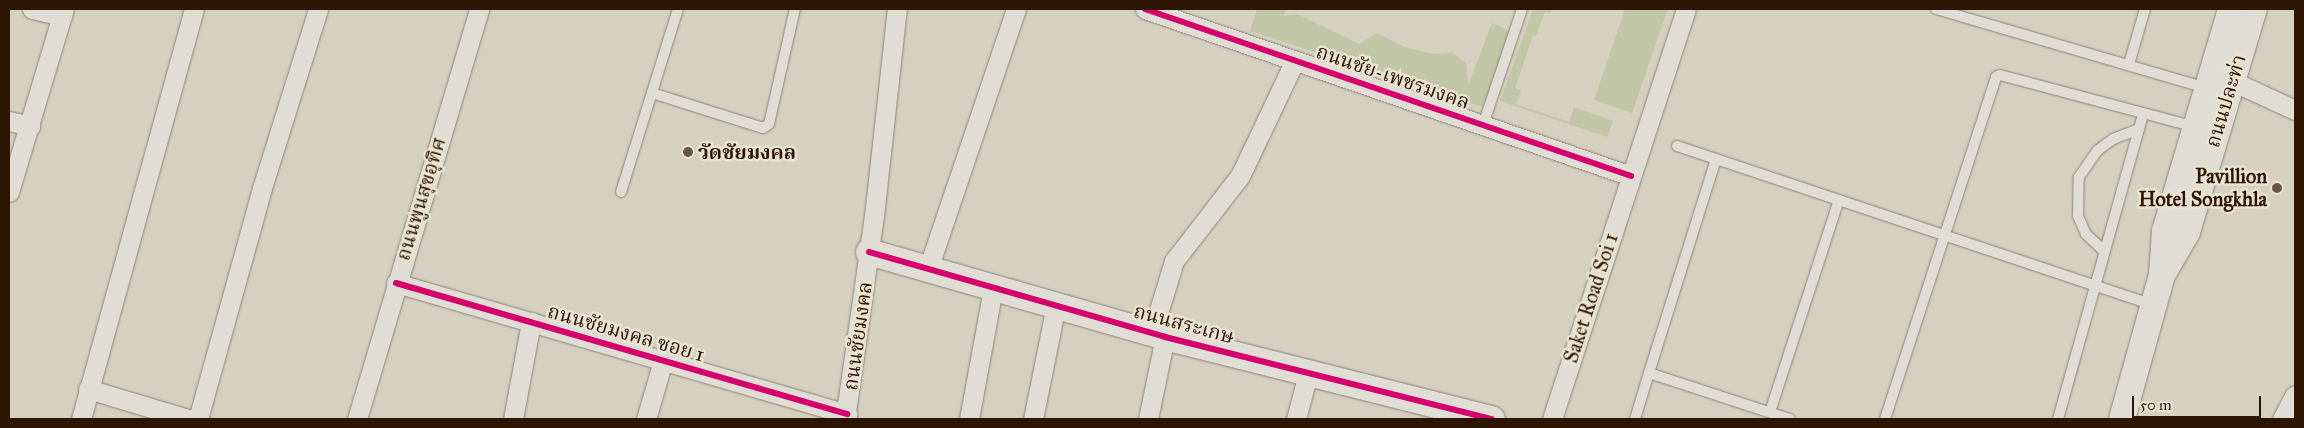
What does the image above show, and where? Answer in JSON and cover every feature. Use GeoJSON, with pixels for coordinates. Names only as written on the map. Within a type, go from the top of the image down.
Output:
{"type":"FeatureCollection","features":[{"type":"Feature","properties":{"kind":"main road","name":"ถนนปละท่า"},"geometry":{"type":"LineString","coordinates":[[2122,419],[2162,275],[2165,231],[2231,9]]}},
{"type":"Feature","properties":{"kind":"main road","name":"ถนนปละท่า"},"geometry":{"type":"LineString","coordinates":[[2162,275],[2187,232],[2254,9]]}},
{"type":"Feature","properties":{"kind":"main road","name":"ถนนสระเกษ"},"geometry":{"type":"LineString","coordinates":[[869,252],[1158,335],[1308,374],[1450,414],[1492,419]]}},
{"type":"Feature","properties":{"kind":"street"},"geometry":{"type":"LineString","coordinates":[[9,188],[30,126],[63,12],[32,9]]}},
{"type":"Feature","properties":{"kind":"street"},"geometry":{"type":"LineString","coordinates":[[81,419],[194,9]]}},
{"type":"Feature","properties":{"kind":"street"},"geometry":{"type":"LineString","coordinates":[[198,419],[262,188],[318,9]]}},
{"type":"Feature","properties":{"kind":"street","name":"ถนนพูนสุขอุทิศ"},"geometry":{"type":"LineString","coordinates":[[357,419],[479,9]]}},
{"type":"Feature","properties":{"kind":"street","name":"ถนนชัยมงคล"},"geometry":{"type":"LineString","coordinates":[[846,417],[869,252],[897,9]]}},
{"type":"Feature","properties":{"kind":"street"},"geometry":{"type":"LineString","coordinates":[[928,269],[1016,9]]}},
{"type":"Feature","properties":{"kind":"street","name":"ถนนชัย-เพชรมงคล"},"geometry":{"type":"LineString","coordinates":[[1146,9],[1630,176]]}},
{"type":"Feature","properties":{"kind":"street","name":"Saket Road Soi 1"},"geometry":{"type":"LineString","coordinates":[[1552,419],[1686,9]]}},
{"type":"Feature","properties":{"kind":"street"},"geometry":{"type":"LineString","coordinates":[[1148,419],[1158,335],[1174,261],[1240,176],[1295,60]]}},
{"type":"Feature","properties":{"kind":"street"},"geometry":{"type":"LineString","coordinates":[[2232,81],[2295,110]]}},
{"type":"Feature","properties":{"kind":"street"},"geometry":{"type":"LineString","coordinates":[[9,121],[30,126]]}},
{"type":"Feature","properties":{"kind":"street","name":"ถนนชัยมงคล ซอย 1"},"geometry":{"type":"LineString","coordinates":[[396,283],[846,417]]}},
{"type":"Feature","properties":{"kind":"street"},"geometry":{"type":"LineString","coordinates":[[969,419],[993,288]]}},
{"type":"Feature","properties":{"kind":"street"},"geometry":{"type":"LineString","coordinates":[[1033,419],[1056,306]]}},
{"type":"Feature","properties":{"kind":"street"},"geometry":{"type":"LineString","coordinates":[[513,419],[531,322]]}},
{"type":"Feature","properties":{"kind":"street"},"geometry":{"type":"LineString","coordinates":[[646,419],[663,361]]}},
{"type":"Feature","properties":{"kind":"street"},"geometry":{"type":"LineString","coordinates":[[1296,419],[1308,374]]}},
{"type":"Feature","properties":{"kind":"street"},"geometry":{"type":"LineString","coordinates":[[88,390],[188,419]]}},
{"type":"Feature","properties":{"kind":"street"},"geometry":{"type":"LineString","coordinates":[[2282,419],[2295,395]]}},
{"type":"Feature","properties":{"kind":"lane"},"geometry":{"type":"LineString","coordinates":[[620,192],[678,9]]}},
{"type":"Feature","properties":{"kind":"lane"},"geometry":{"type":"LineString","coordinates":[[652,93],[763,128],[769,124],[795,9]]}},
{"type":"Feature","properties":{"kind":"lane"},"geometry":{"type":"LineString","coordinates":[[1483,125],[1522,9]]}},
{"type":"Feature","properties":{"kind":"lane"},"geometry":{"type":"LineString","coordinates":[[1936,9],[2129,64],[2207,89]]}},
{"type":"Feature","properties":{"kind":"lane"},"geometry":{"type":"LineString","coordinates":[[2129,64],[2145,9]]}},
{"type":"Feature","properties":{"kind":"lane"},"geometry":{"type":"LineString","coordinates":[[1885,419],[1996,78],[2000,75],[2196,127]]}},
{"type":"Feature","properties":{"kind":"lane"},"geometry":{"type":"LineString","coordinates":[[2058,419],[2143,114]]}},
{"type":"Feature","properties":{"kind":"lane"},"geometry":{"type":"LineString","coordinates":[[2104,251],[2086,234],[2078,216],[2079,178],[2098,150],[2113,139],[2138,129]]}},
{"type":"Feature","properties":{"kind":"lane"},"geometry":{"type":"LineString","coordinates":[[1677,146],[2094,287],[2154,305]]}},
{"type":"Feature","properties":{"kind":"lane"},"geometry":{"type":"LineString","coordinates":[[1635,419],[1716,159]]}},
{"type":"Feature","properties":{"kind":"lane"},"geometry":{"type":"LineString","coordinates":[[1770,412],[1839,200]]}},
{"type":"Feature","properties":{"kind":"lane"},"geometry":{"type":"LineString","coordinates":[[1649,373],[1790,419]]}},
{"type":"Feature","properties":{"kind":"green space"},"geometry":{"type":"Polygon","coordinates":[[[1257,9],[1286,9],[1283,16],[1297,14],[1359,44],[1377,33],[1404,47],[1434,54],[1452,52],[1466,63],[1468,85],[1492,23],[1510,31],[1486,108],[1250,31],[1257,9]]]}},
{"type":"Feature","properties":{"kind":"green space"},"geometry":{"type":"Polygon","coordinates":[[[1533,9],[1552,9],[1550,13],[1545,12],[1536,36],[1533,35],[1515,88],[1521,90],[1516,104],[1569,122],[1574,107],[1613,121],[1607,137],[1500,101],[1533,9]]]}},
{"type":"Feature","properties":{"kind":"green space"},"geometry":{"type":"Polygon","coordinates":[[[1625,9],[1668,9],[1632,113],[1594,100],[1625,9]]]}},
{"type":"Feature","properties":{"kind":"cycle path"},"geometry":{"type":"LineString","coordinates":[[1145,9],[1631,176]]}},
{"type":"Feature","properties":{"kind":"cycle path"},"geometry":{"type":"LineString","coordinates":[[869,252],[1165,337],[1492,419]]}},
{"type":"Feature","properties":{"kind":"cycle path"},"geometry":{"type":"LineString","coordinates":[[396,283],[847,414]]}},
{"type":"Feature","properties":{"kind":"place","name":"วัดชัยมงคล"},"geometry":{"type":"Point","coordinates":[688,152]}},
{"type":"Feature","properties":{"kind":"place","name":"Pavillion Hotel Songkhla"},"geometry":{"type":"Point","coordinates":[2277,188]}}]}
